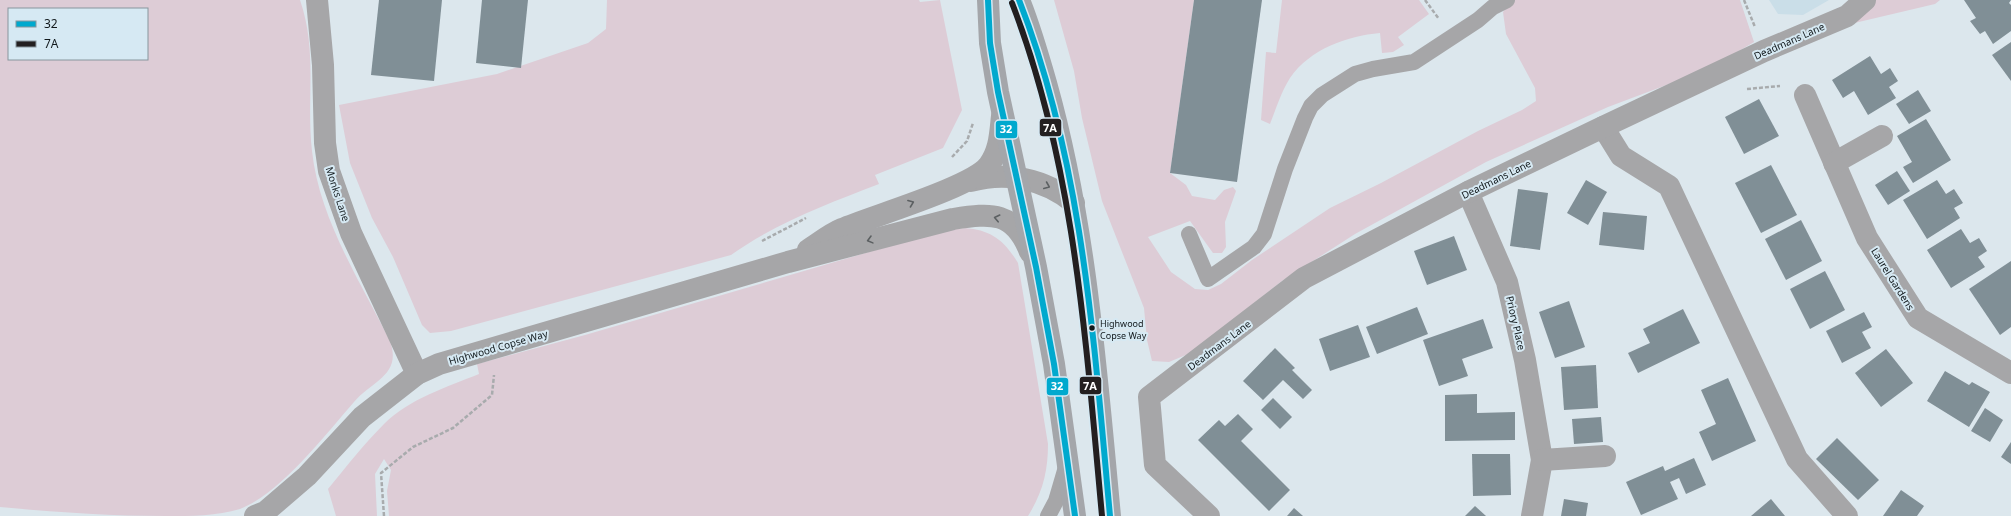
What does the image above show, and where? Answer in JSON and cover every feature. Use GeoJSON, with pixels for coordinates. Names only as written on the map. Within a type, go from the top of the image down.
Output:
{"type":"FeatureCollection","features":[{"type":"Feature","properties":{"kind":"highway"},"geometry":{"type":"LineString","coordinates":[[988,0],[990,43],[1002,115],[1036,267],[1054,364],[1075,516]]}},
{"type":"Feature","properties":{"kind":"highway"},"geometry":{"type":"LineString","coordinates":[[1019,0],[1029,25],[1056,121],[1079,230],[1091,323],[1110,516]]}},
{"type":"Feature","properties":{"kind":"street","name":"Monks Lane"},"geometry":{"type":"LineString","coordinates":[[317,0],[323,65],[325,143],[329,171],[351,233],[417,374]]}},
{"type":"Feature","properties":{"kind":"street","name":"Deadmans Lane"},"geometry":{"type":"LineString","coordinates":[[1209,516],[1155,465],[1150,387],[1304,278],[1468,192],[1764,51],[1847,16],[1865,0]]}},
{"type":"Feature","properties":{"kind":"street","name":"Laurel Gardens"},"geometry":{"type":"LineString","coordinates":[[1805,95],[1867,238],[1918,318],[2011,373]]}},
{"type":"Feature","properties":{"kind":"street","name":"Highwood Copse Way"},"geometry":{"type":"LineString","coordinates":[[788,262],[840,230],[964,183],[983,172],[996,153],[1000,141],[1002,115]]}},
{"type":"Feature","properties":{"kind":"street"},"geometry":{"type":"LineString","coordinates":[[1603,127],[1621,156],[1669,186],[1797,458],[1847,516]]}},
{"type":"Feature","properties":{"kind":"street"},"geometry":{"type":"LineString","coordinates":[[1834,163],[1882,136]]}},
{"type":"Feature","properties":{"kind":"street"},"geometry":{"type":"LineString","coordinates":[[964,183],[986,177],[1015,177],[1038,182],[1060,192],[1074,203]]}},
{"type":"Feature","properties":{"kind":"street","name":"Priory Place"},"geometry":{"type":"LineString","coordinates":[[1468,192],[1507,282],[1525,360],[1542,460],[1532,516]]}},
{"type":"Feature","properties":{"kind":"street","name":"Highwood Copse Way"},"geometry":{"type":"LineString","coordinates":[[255,516],[265,512],[307,476],[362,417],[417,374],[439,364],[788,262],[953,219],[978,215],[994,216],[1005,220],[1018,228],[1026,241],[1036,267]]}},
{"type":"Feature","properties":{"kind":"street"},"geometry":{"type":"LineString","coordinates":[[1542,460],[1605,456]]}},
{"type":"Feature","properties":{"kind":"lane"},"geometry":{"type":"LineString","coordinates":[[1189,234],[1208,279],[1254,247],[1264,234],[1285,169],[1305,118],[1311,106],[1316,101],[1355,74],[1373,68],[1414,62],[1478,20],[1493,7],[1507,0]]}},
{"type":"Feature","properties":{"kind":"lane"},"geometry":{"type":"LineString","coordinates":[[1048,516],[1056,501],[1068,457]]}},
{"type":"Feature","properties":{"kind":"path"},"geometry":{"type":"LineString","coordinates":[[1733,67],[1742,90],[1801,84],[1805,95]]}},
{"type":"Feature","properties":{"kind":"path"},"geometry":{"type":"LineString","coordinates":[[947,162],[967,141],[973,122]]}},
{"type":"Feature","properties":{"kind":"path"},"geometry":{"type":"LineString","coordinates":[[758,243],[811,216]]}},
{"type":"Feature","properties":{"kind":"path"},"geometry":{"type":"LineString","coordinates":[[384,516],[381,473],[413,447],[453,428],[492,394],[495,371]]}},
{"type":"Feature","properties":{"kind":"shaded area"},"geometry":{"type":"Polygon","coordinates":[[[0,0],[300,0],[309,38],[310,131],[316,176],[323,201],[342,249],[390,341],[393,352],[392,362],[389,369],[384,376],[361,394],[302,462],[271,490],[240,509],[194,516],[124,515],[41,511],[0,507],[0,0]]]}},
{"type":"Feature","properties":{"kind":"shaded area"},"geometry":{"type":"Polygon","coordinates":[[[607,0],[919,0],[920,2],[940,0],[962,110],[943,148],[875,175],[879,184],[802,215],[766,233],[731,255],[451,331],[430,333],[422,325],[393,257],[372,218],[350,163],[339,105],[497,74],[588,43],[606,29],[607,0]]]}},
{"type":"Feature","properties":{"kind":"shaded area"},"geometry":{"type":"Polygon","coordinates":[[[1054,0],[1194,0],[1170,173],[1186,185],[1192,196],[1215,200],[1224,190],[1233,187],[1236,191],[1225,222],[1226,247],[1222,253],[1213,253],[1190,221],[1148,237],[1171,272],[1195,289],[1208,290],[1221,284],[1252,260],[1330,208],[1381,183],[1478,131],[1522,110],[1536,101],[1535,88],[1506,34],[1503,12],[1513,0],[1740,0],[1754,42],[1709,69],[1608,107],[1486,162],[1355,234],[1282,281],[1193,352],[1169,362],[1152,361],[1147,340],[1144,308],[1102,201],[1082,118],[1074,71],[1054,0]]]}},
{"type":"Feature","properties":{"kind":"shaded area"},"geometry":{"type":"Polygon","coordinates":[[[1282,0],[1419,0],[1429,14],[1398,37],[1404,45],[1393,52],[1382,53],[1380,33],[1355,37],[1342,41],[1308,59],[1298,68],[1287,83],[1270,124],[1261,120],[1266,52],[1276,53],[1282,0]]]}},
{"type":"Feature","properties":{"kind":"shaded area"},"geometry":{"type":"Polygon","coordinates":[[[1769,0],[1829,0],[1803,15],[1778,14],[1769,0]]]}},
{"type":"Feature","properties":{"kind":"shaded area"},"geometry":{"type":"Polygon","coordinates":[[[1874,0],[1940,0],[1935,4],[1846,25],[1874,0]]]}},
{"type":"Feature","properties":{"kind":"shaded area"},"geometry":{"type":"Polygon","coordinates":[[[965,228],[990,234],[1002,242],[1018,263],[1048,444],[1044,481],[1028,516],[389,516],[387,491],[391,470],[384,459],[375,474],[377,516],[336,516],[328,489],[384,424],[405,407],[429,394],[479,374],[477,364],[585,335],[944,230],[965,228]]]}},
{"type":"Feature","properties":{"kind":"building"},"geometry":{"type":"Polygon","coordinates":[[[379,0],[442,0],[434,81],[371,75],[379,0]]]}},
{"type":"Feature","properties":{"kind":"building"},"geometry":{"type":"Polygon","coordinates":[[[482,0],[528,0],[521,68],[476,63],[482,0]]]}},
{"type":"Feature","properties":{"kind":"building"},"geometry":{"type":"Polygon","coordinates":[[[1194,0],[1262,0],[1237,182],[1170,173],[1194,0]]]}},
{"type":"Feature","properties":{"kind":"building"},"geometry":{"type":"Polygon","coordinates":[[[1964,0],[2011,0],[2009,3],[2011,5],[2011,31],[1993,44],[1985,31],[1980,34],[1970,21],[1976,18],[1964,0]]]}},
{"type":"Feature","properties":{"kind":"building"},"geometry":{"type":"Polygon","coordinates":[[[2011,42],[2011,81],[1992,55],[2011,42]]]}},
{"type":"Feature","properties":{"kind":"building"},"geometry":{"type":"Polygon","coordinates":[[[1870,56],[1881,74],[1890,68],[1898,81],[1889,87],[1896,98],[1868,115],[1854,91],[1843,98],[1832,80],[1870,56]]]}},
{"type":"Feature","properties":{"kind":"building"},"geometry":{"type":"Polygon","coordinates":[[[1918,90],[1931,111],[1909,124],[1896,104],[1918,90]]]}},
{"type":"Feature","properties":{"kind":"building"},"geometry":{"type":"Polygon","coordinates":[[[1759,99],[1779,136],[1744,154],[1725,117],[1759,99]]]}},
{"type":"Feature","properties":{"kind":"building"},"geometry":{"type":"Polygon","coordinates":[[[1926,119],[1951,160],[1913,183],[1903,167],[1912,162],[1897,136],[1926,119]]]}},
{"type":"Feature","properties":{"kind":"building"},"geometry":{"type":"Polygon","coordinates":[[[1771,165],[1797,215],[1761,233],[1735,183],[1771,165]]]}},
{"type":"Feature","properties":{"kind":"building"},"geometry":{"type":"Polygon","coordinates":[[[1897,171],[1910,191],[1888,205],[1875,185],[1897,171]]]}},
{"type":"Feature","properties":{"kind":"building"},"geometry":{"type":"Polygon","coordinates":[[[1586,180],[1607,192],[1588,225],[1567,213],[1586,180]]]}},
{"type":"Feature","properties":{"kind":"building"},"geometry":{"type":"Polygon","coordinates":[[[1937,180],[1946,194],[1954,189],[1963,203],[1954,208],[1960,218],[1927,239],[1903,200],[1937,180]]]}},
{"type":"Feature","properties":{"kind":"building"},"geometry":{"type":"Polygon","coordinates":[[[1518,189],[1548,193],[1540,250],[1510,246],[1518,189]]]}},
{"type":"Feature","properties":{"kind":"building"},"geometry":{"type":"Polygon","coordinates":[[[1603,212],[1647,216],[1644,250],[1599,245],[1603,212]]]}},
{"type":"Feature","properties":{"kind":"building"},"geometry":{"type":"Polygon","coordinates":[[[1801,220],[1822,261],[1786,280],[1765,239],[1801,220]]]}},
{"type":"Feature","properties":{"kind":"building"},"geometry":{"type":"Polygon","coordinates":[[[1961,229],[1970,243],[1979,238],[1987,251],[1978,257],[1985,267],[1951,288],[1927,250],[1961,229]]]}},
{"type":"Feature","properties":{"kind":"building"},"geometry":{"type":"Polygon","coordinates":[[[1454,236],[1467,270],[1427,285],[1414,251],[1454,236]]]}},
{"type":"Feature","properties":{"kind":"building"},"geometry":{"type":"Polygon","coordinates":[[[2011,261],[2011,327],[2000,335],[1969,289],[2011,261]]]}},
{"type":"Feature","properties":{"kind":"building"},"geometry":{"type":"Polygon","coordinates":[[[1825,271],[1845,310],[1810,329],[1790,289],[1825,271]]]}},
{"type":"Feature","properties":{"kind":"building"},"geometry":{"type":"Polygon","coordinates":[[[1569,301],[1585,347],[1555,358],[1539,312],[1569,301]]]}},
{"type":"Feature","properties":{"kind":"building"},"geometry":{"type":"Polygon","coordinates":[[[1417,307],[1428,334],[1377,354],[1366,327],[1417,307]]]}},
{"type":"Feature","properties":{"kind":"building"},"geometry":{"type":"Polygon","coordinates":[[[1683,309],[1700,343],[1638,373],[1628,353],[1650,343],[1643,329],[1683,309]]]}},
{"type":"Feature","properties":{"kind":"building"},"geometry":{"type":"Polygon","coordinates":[[[1864,312],[1872,327],[1862,332],[1871,348],[1842,363],[1826,331],[1864,312]]]}},
{"type":"Feature","properties":{"kind":"building"},"geometry":{"type":"Polygon","coordinates":[[[1483,319],[1493,348],[1462,359],[1468,376],[1439,386],[1423,340],[1483,319]]]}},
{"type":"Feature","properties":{"kind":"building"},"geometry":{"type":"Polygon","coordinates":[[[1358,325],[1370,357],[1330,371],[1319,339],[1358,325]]]}},
{"type":"Feature","properties":{"kind":"building"},"geometry":{"type":"Polygon","coordinates":[[[1275,348],[1295,368],[1292,370],[1312,390],[1303,399],[1283,380],[1263,400],[1243,381],[1275,348]]]}},
{"type":"Feature","properties":{"kind":"building"},"geometry":{"type":"Polygon","coordinates":[[[1886,349],[1913,383],[1881,407],[1855,373],[1886,349]]]}},
{"type":"Feature","properties":{"kind":"building"},"geometry":{"type":"Polygon","coordinates":[[[1596,365],[1598,408],[1564,410],[1561,367],[1596,365]]]}},
{"type":"Feature","properties":{"kind":"building"},"geometry":{"type":"Polygon","coordinates":[[[1945,371],[1969,385],[1972,382],[1990,392],[1969,427],[1927,401],[1945,371]]]}},
{"type":"Feature","properties":{"kind":"building"},"geometry":{"type":"Polygon","coordinates":[[[1728,378],[1756,441],[1712,461],[1699,432],[1716,424],[1701,390],[1728,378]]]}},
{"type":"Feature","properties":{"kind":"building"},"geometry":{"type":"Polygon","coordinates":[[[1477,394],[1477,413],[1515,412],[1515,440],[1445,441],[1445,395],[1477,394]]]}},
{"type":"Feature","properties":{"kind":"building"},"geometry":{"type":"Polygon","coordinates":[[[1273,398],[1292,417],[1280,429],[1261,410],[1273,398]]]}},
{"type":"Feature","properties":{"kind":"building"},"geometry":{"type":"Polygon","coordinates":[[[1985,408],[2003,420],[1990,442],[1971,431],[1985,408]]]}},
{"type":"Feature","properties":{"kind":"building"},"geometry":{"type":"Polygon","coordinates":[[[1238,414],[1253,429],[1241,441],[1290,490],[1269,511],[1198,440],[1219,420],[1225,426],[1238,414]]]}},
{"type":"Feature","properties":{"kind":"building"},"geometry":{"type":"Polygon","coordinates":[[[1601,417],[1603,442],[1574,444],[1572,419],[1601,417]]]}},
{"type":"Feature","properties":{"kind":"building"},"geometry":{"type":"Polygon","coordinates":[[[1837,438],[1879,480],[1858,500],[1816,459],[1837,438]]]}},
{"type":"Feature","properties":{"kind":"building"},"geometry":{"type":"Polygon","coordinates":[[[2011,442],[2011,464],[2001,457],[2011,442]]]}},
{"type":"Feature","properties":{"kind":"building"},"geometry":{"type":"Polygon","coordinates":[[[1472,454],[1510,454],[1511,495],[1473,496],[1472,454]]]}},
{"type":"Feature","properties":{"kind":"building"},"geometry":{"type":"Polygon","coordinates":[[[1694,458],[1706,485],[1686,494],[1679,478],[1670,482],[1678,499],[1641,515],[1626,482],[1663,466],[1665,471],[1694,458]]]}},
{"type":"Feature","properties":{"kind":"building"},"geometry":{"type":"Polygon","coordinates":[[[1901,490],[1924,506],[1917,516],[1883,516],[1901,490]]]}},
{"type":"Feature","properties":{"kind":"building"},"geometry":{"type":"Polygon","coordinates":[[[1564,499],[1588,503],[1586,516],[1561,516],[1564,499]]]}},
{"type":"Feature","properties":{"kind":"building"},"geometry":{"type":"Polygon","coordinates":[[[1771,499],[1785,516],[1751,516],[1771,499]]]}},
{"type":"Feature","properties":{"kind":"building"},"geometry":{"type":"Polygon","coordinates":[[[1475,506],[1486,516],[1465,516],[1475,506]]]}},
{"type":"Feature","properties":{"kind":"building"},"geometry":{"type":"Polygon","coordinates":[[[1294,508],[1303,516],[1287,516],[1294,508]]]}},
{"type":"Feature","properties":{"kind":"transit line","name":"32"},"geometry":{"type":"LineString","coordinates":[[988,0],[990,43],[998,92],[1036,267],[1054,364],[1075,516]]}},
{"type":"Feature","properties":{"kind":"transit line","name":"32"},"geometry":{"type":"LineString","coordinates":[[1019,0],[1041,62],[1058,125],[1072,189],[1091,320],[1110,516]]}},
{"type":"Feature","properties":{"kind":"transit line","name":"7A"},"geometry":{"type":"LineString","coordinates":[[1012,3],[1033,64],[1050,127],[1064,191],[1075,256],[1083,321],[1102,516]]}},
{"type":"Feature","properties":{"kind":"place","name":"Highwood Copse Way"},"geometry":{"type":"Point","coordinates":[1092,328]}}]}
